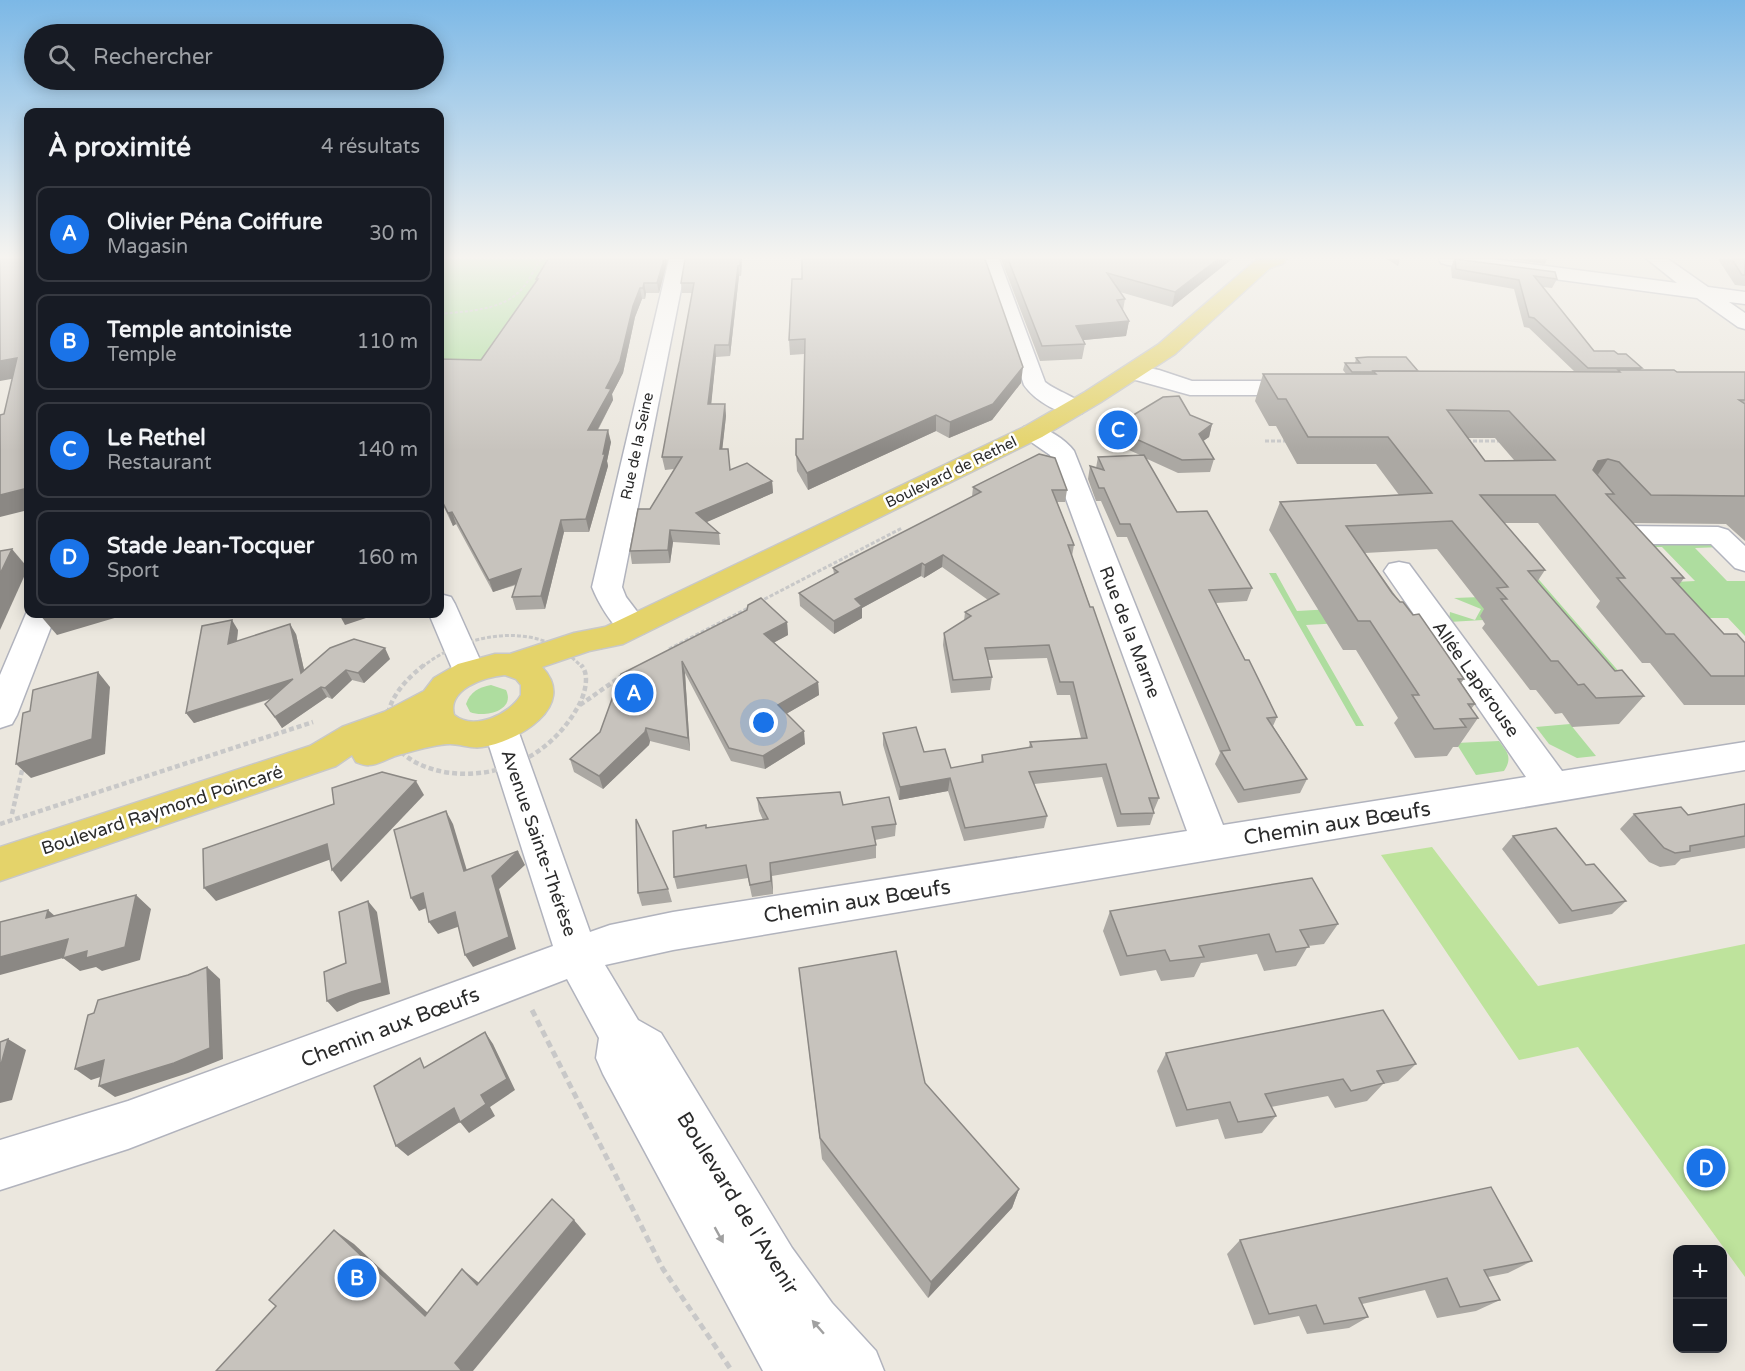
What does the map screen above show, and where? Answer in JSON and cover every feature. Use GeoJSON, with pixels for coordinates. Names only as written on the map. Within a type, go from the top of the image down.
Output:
{"type":"FeatureCollection","features":[{"type":"Feature","properties":{"kind":"main road","name":"Boulevard de Rethel"},"geometry":{"type":"LineString","coordinates":[[512,665],[585,640],[623,631],[1033,432],[1133,372],[1167,349],[1197,323]]}},
{"type":"Feature","properties":{"kind":"main road","name":"Boulevard de Rethel"},"geometry":{"type":"LineString","coordinates":[[538,692],[573,666],[596,654],[623,631]]}},
{"type":"Feature","properties":{"kind":"main road"},"geometry":{"type":"LineString","coordinates":[[489,665],[512,665],[529,672],[534,678],[538,692],[534,704],[524,716],[501,730],[479,735],[450,731],[438,720],[436,706],[450,683],[469,671],[489,665]]}},
{"type":"Feature","properties":{"kind":"main road","name":"Boulevard Raymond Poincaré"},"geometry":{"type":"LineString","coordinates":[[0,864],[323,756],[354,736],[396,721],[439,698]]}},
{"type":"Feature","properties":{"kind":"main road","name":"Boulevard Raymond Poincaré"},"geometry":{"type":"LineString","coordinates":[[323,756],[358,756],[394,743],[450,731]]}},
{"type":"Feature","properties":{"kind":"street","name":"Rue de la Seine"},"geometry":{"type":"LineString","coordinates":[[623,631],[607,587],[664,323]]}},
{"type":"Feature","properties":{"kind":"street"},"geometry":{"type":"LineString","coordinates":[[1013,323],[1035,385],[1045,394],[1074,408]]}},
{"type":"Feature","properties":{"kind":"street"},"geometry":{"type":"LineString","coordinates":[[1133,372],[1151,375],[1190,388],[1328,388]]}},
{"type":"Feature","properties":{"kind":"street","name":"Rue de la Marne"},"geometry":{"type":"LineString","coordinates":[[1033,432],[1061,451],[1211,843]]}},
{"type":"Feature","properties":{"kind":"street"},"geometry":{"type":"LineString","coordinates":[[1662,578],[1617,527],[1732,536],[1745,562]]}},
{"type":"Feature","properties":{"kind":"street","name":"Allée Lapérouse"},"geometry":{"type":"LineString","coordinates":[[1399,571],[1553,787]]}},
{"type":"Feature","properties":{"kind":"street"},"geometry":{"type":"LineString","coordinates":[[444,613],[469,671]]}},
{"type":"Feature","properties":{"kind":"street"},"geometry":{"type":"LineString","coordinates":[[0,715],[39,618]]}},
{"type":"Feature","properties":{"kind":"street","name":"Avenue Sainte-Thérèse"},"geometry":{"type":"LineString","coordinates":[[501,730],[577,956]]}},
{"type":"Feature","properties":{"kind":"street","name":"Chemin aux Bœufs"},"geometry":{"type":"LineString","coordinates":[[0,1165],[129,1125],[610,944],[673,931],[1745,756]]}},
{"type":"Feature","properties":{"kind":"street","name":"Boulevard de l'Avenir"},"geometry":{"type":"LineString","coordinates":[[577,956],[622,1035],[645,1049],[773,1267],[813,1322],[856,1371]]}},
{"type":"Feature","properties":{"kind":"street","name":"Boulevard de l'Avenir"},"geometry":{"type":"LineString","coordinates":[[622,1035],[619,1058],[793,1371]]}},
{"type":"Feature","properties":{"kind":"path"},"geometry":{"type":"LineString","coordinates":[[1265,441],[1288,441]]}},
{"type":"Feature","properties":{"kind":"path"},"geometry":{"type":"LineString","coordinates":[[1461,441],[1505,441]]}},
{"type":"Feature","properties":{"kind":"path"},"geometry":{"type":"LineString","coordinates":[[659,655],[911,523]]}},
{"type":"Feature","properties":{"kind":"path"},"geometry":{"type":"LineString","coordinates":[[530,756],[562,732],[576,714],[586,686],[584,668]]}},
{"type":"Feature","properties":{"kind":"path"},"geometry":{"type":"LineString","coordinates":[[580,705],[630,671]]}},
{"type":"Feature","properties":{"kind":"path"},"geometry":{"type":"LineString","coordinates":[[385,699],[395,698]]}},
{"type":"Feature","properties":{"kind":"path"},"geometry":{"type":"LineString","coordinates":[[0,824],[316,721]]}},
{"type":"Feature","properties":{"kind":"path"},"geometry":{"type":"LineString","coordinates":[[396,749],[408,760],[440,772],[468,774],[491,771]]}},
{"type":"Feature","properties":{"kind":"path"},"geometry":{"type":"LineString","coordinates":[[12,814],[23,765]]}},
{"type":"Feature","properties":{"kind":"path"},"geometry":{"type":"LineString","coordinates":[[520,978],[527,1001],[663,1269],[732,1371]]}},
{"type":"Feature","properties":{"kind":"green space"},"geometry":{"type":"Polygon","coordinates":[[[444,323],[516,323],[487,368],[444,367],[444,323]]]}},
{"type":"Feature","properties":{"kind":"green space"},"geometry":{"type":"Polygon","coordinates":[[[1474,505],[1641,697],[1483,620],[1449,622],[1450,612],[1475,620],[1481,609],[1454,598],[1481,597],[1474,505]]]}},
{"type":"Feature","properties":{"kind":"green space"},"geometry":{"type":"Polygon","coordinates":[[[1638,542],[1717,543],[1722,547],[1695,548],[1727,581],[1745,581],[1745,636],[1728,618],[1708,618],[1675,582],[1695,581],[1662,547],[1642,547],[1638,542]]]}},
{"type":"Feature","properties":{"kind":"green space"},"geometry":{"type":"Polygon","coordinates":[[[1269,573],[1276,573],[1297,611],[1386,606],[1378,621],[1306,625],[1364,726],[1356,726],[1269,573]]]}},
{"type":"Feature","properties":{"kind":"green space"},"geometry":{"type":"Polygon","coordinates":[[[491,685],[506,690],[507,703],[503,708],[490,713],[470,712],[466,704],[470,696],[479,689],[491,685]]]}},
{"type":"Feature","properties":{"kind":"green space"},"geometry":{"type":"Polygon","coordinates":[[[1570,724],[1596,756],[1577,758],[1549,744],[1536,727],[1570,724]]]}},
{"type":"Feature","properties":{"kind":"green space"},"geometry":{"type":"Polygon","coordinates":[[[1499,741],[1508,758],[1504,771],[1476,775],[1456,743],[1499,741]]]}},
{"type":"Feature","properties":{"kind":"green space"},"geometry":{"type":"Polygon","coordinates":[[[1432,847],[1538,986],[1745,944],[1745,1277],[1727,1252],[1727,1245],[1722,1245],[1578,1047],[1519,1060],[1381,855],[1432,847]]]}},
{"type":"Feature","properties":{"kind":"building"},"geometry":{"type":"Polygon","coordinates":[[[0,323],[24,323],[24,489],[0,495],[0,415],[4,414],[17,358],[0,361],[0,323]]]}},
{"type":"Feature","properties":{"kind":"building"},"geometry":{"type":"Polygon","coordinates":[[[507,323],[629,323],[620,361],[606,388],[611,389],[588,430],[608,430],[603,454],[605,454],[586,519],[561,520],[541,596],[512,597],[521,569],[489,580],[452,512],[448,513],[444,505],[444,359],[481,360],[507,323]]]}},
{"type":"Feature","properties":{"kind":"building"},"geometry":{"type":"Polygon","coordinates":[[[687,323],[732,323],[729,345],[715,345],[708,404],[725,404],[720,449],[728,449],[730,470],[747,463],[772,481],[696,513],[719,533],[670,530],[668,550],[630,551],[638,509],[650,509],[682,457],[662,457],[687,323]]]}},
{"type":"Feature","properties":{"kind":"building"},"geometry":{"type":"Polygon","coordinates":[[[790,323],[1008,323],[1023,367],[993,404],[950,422],[936,415],[807,473],[796,455],[796,439],[803,439],[805,339],[789,340],[790,323]]]}},
{"type":"Feature","properties":{"kind":"building"},"geometry":{"type":"Polygon","coordinates":[[[1033,323],[1108,323],[1076,326],[1085,344],[1042,346],[1033,323]]]}},
{"type":"Feature","properties":{"kind":"building"},"geometry":{"type":"Polygon","coordinates":[[[1539,323],[1572,323],[1594,351],[1614,351],[1618,354],[1626,354],[1642,368],[1588,368],[1539,323]]]}},
{"type":"Feature","properties":{"kind":"building"},"geometry":{"type":"Polygon","coordinates":[[[1406,357],[1418,371],[1352,372],[1345,363],[1360,363],[1356,358],[1406,357]]]}},
{"type":"Feature","properties":{"kind":"building"},"geometry":{"type":"Polygon","coordinates":[[[1618,370],[1745,372],[1745,400],[1739,400],[1745,404],[1745,496],[1651,495],[1619,462],[1608,459],[1598,461],[1593,470],[1614,494],[1606,494],[1684,578],[1672,578],[1724,634],[1737,634],[1745,643],[1745,676],[1711,676],[1674,634],[1666,634],[1617,578],[1625,578],[1555,495],[1480,495],[1545,570],[1528,571],[1615,671],[1622,670],[1644,696],[1596,698],[1584,684],[1578,685],[1558,661],[1551,661],[1501,599],[1507,599],[1497,588],[1508,587],[1452,521],[1346,526],[1392,593],[1413,615],[1419,614],[1464,679],[1458,679],[1475,704],[1468,704],[1478,718],[1460,719],[1466,727],[1434,729],[1412,695],[1419,695],[1370,621],[1358,621],[1280,502],[1432,493],[1388,437],[1308,437],[1286,399],[1278,399],[1263,374],[1376,374],[1373,371],[1620,372],[1618,370]],[[1447,410],[1485,461],[1555,460],[1509,411],[1447,410]]]}},
{"type":"Feature","properties":{"kind":"building"},"geometry":{"type":"Polygon","coordinates":[[[1179,396],[1190,415],[1212,424],[1199,434],[1214,459],[1182,460],[1112,428],[1163,397],[1179,396]]]}},
{"type":"Feature","properties":{"kind":"building"},"geometry":{"type":"Polygon","coordinates":[[[1039,454],[1055,458],[1067,490],[1052,490],[1074,545],[1068,545],[1090,607],[1093,607],[1159,798],[1149,798],[1154,813],[1121,814],[1106,764],[1029,772],[1047,816],[965,828],[950,778],[900,787],[883,733],[916,727],[924,752],[945,749],[951,768],[983,762],[982,755],[1032,747],[1030,742],[1087,738],[1073,682],[1060,682],[1049,645],[985,648],[992,677],[953,680],[944,633],[971,616],[965,612],[999,594],[943,555],[925,565],[922,563],[855,599],[862,606],[834,621],[799,593],[838,572],[833,568],[981,492],[973,487],[1039,454]]]}},
{"type":"Feature","properties":{"kind":"building"},"geometry":{"type":"Polygon","coordinates":[[[1144,455],[1177,512],[1207,511],[1252,588],[1209,590],[1245,660],[1249,660],[1277,717],[1267,718],[1307,779],[1244,790],[1221,751],[1230,750],[1130,524],[1120,524],[1104,488],[1099,488],[1090,466],[1104,470],[1098,457],[1144,455]]]}},
{"type":"Feature","properties":{"kind":"building"},"geometry":{"type":"Polygon","coordinates":[[[12,549],[0,574],[0,551],[12,549]]]}},
{"type":"Feature","properties":{"kind":"building"},"geometry":{"type":"Polygon","coordinates":[[[761,598],[787,622],[764,634],[818,682],[778,705],[804,731],[763,756],[729,748],[682,661],[688,738],[646,728],[645,732],[599,776],[570,759],[600,732],[621,674],[747,610],[748,605],[761,598]]]}},
{"type":"Feature","properties":{"kind":"building"},"geometry":{"type":"Polygon","coordinates":[[[232,620],[228,644],[290,624],[301,673],[330,648],[354,639],[385,648],[358,673],[346,670],[325,688],[321,687],[275,717],[265,704],[293,679],[186,713],[202,626],[232,620]]]}},
{"type":"Feature","properties":{"kind":"building"},"geometry":{"type":"Polygon","coordinates":[[[98,672],[92,739],[16,764],[23,713],[30,711],[33,690],[98,672]]]}},
{"type":"Feature","properties":{"kind":"building"},"geometry":{"type":"Polygon","coordinates":[[[382,772],[416,781],[332,870],[327,844],[204,888],[203,849],[334,804],[332,788],[382,772]]]}},
{"type":"Feature","properties":{"kind":"building"},"geometry":{"type":"Polygon","coordinates":[[[840,792],[843,805],[889,797],[896,824],[872,827],[876,845],[770,863],[771,881],[750,885],[746,865],[674,877],[673,831],[706,825],[706,828],[768,819],[757,798],[840,792]]]}},
{"type":"Feature","properties":{"kind":"building"},"geometry":{"type":"Polygon","coordinates":[[[1745,804],[1745,836],[1690,846],[1690,851],[1675,853],[1664,848],[1634,814],[1681,807],[1688,815],[1745,804]]]}},
{"type":"Feature","properties":{"kind":"building"},"geometry":{"type":"Polygon","coordinates":[[[446,811],[464,871],[518,851],[492,876],[509,937],[465,955],[455,912],[429,922],[423,893],[411,898],[394,830],[446,811]]]}},
{"type":"Feature","properties":{"kind":"building"},"geometry":{"type":"Polygon","coordinates":[[[636,819],[668,889],[638,893],[636,819]]]}},
{"type":"Feature","properties":{"kind":"building"},"geometry":{"type":"Polygon","coordinates":[[[1556,828],[1586,865],[1594,864],[1626,901],[1572,911],[1513,836],[1556,828]]]}},
{"type":"Feature","properties":{"kind":"building"},"geometry":{"type":"Polygon","coordinates":[[[1312,878],[1338,924],[1300,930],[1309,947],[1276,952],[1269,934],[1199,946],[1204,957],[1170,961],[1165,950],[1127,956],[1110,911],[1312,878]]]}},
{"type":"Feature","properties":{"kind":"building"},"geometry":{"type":"Polygon","coordinates":[[[136,895],[125,947],[86,958],[87,951],[63,958],[68,939],[0,957],[0,922],[48,910],[46,918],[136,895]]]}},
{"type":"Feature","properties":{"kind":"building"},"geometry":{"type":"Polygon","coordinates":[[[368,901],[382,983],[327,1001],[324,972],[346,963],[339,912],[368,901]]]}},
{"type":"Feature","properties":{"kind":"building"},"geometry":{"type":"Polygon","coordinates":[[[896,951],[925,1083],[1019,1189],[931,1282],[820,1138],[799,968],[896,951]]]}},
{"type":"Feature","properties":{"kind":"building"},"geometry":{"type":"Polygon","coordinates":[[[207,967],[210,1048],[174,1063],[99,1086],[104,1060],[75,1069],[88,1015],[94,1013],[98,1000],[188,975],[207,967]]]}},
{"type":"Feature","properties":{"kind":"building"},"geometry":{"type":"Polygon","coordinates":[[[1383,1010],[1416,1064],[1377,1071],[1384,1083],[1351,1091],[1343,1079],[1265,1094],[1276,1116],[1238,1122],[1230,1102],[1187,1110],[1166,1053],[1383,1010]]]}},
{"type":"Feature","properties":{"kind":"building"},"geometry":{"type":"Polygon","coordinates":[[[485,1032],[507,1079],[481,1095],[486,1104],[460,1122],[454,1108],[396,1146],[374,1086],[420,1058],[424,1068],[485,1032]]]}},
{"type":"Feature","properties":{"kind":"building"},"geometry":{"type":"Polygon","coordinates":[[[8,1039],[0,1068],[0,1042],[8,1039]]]}},
{"type":"Feature","properties":{"kind":"building"},"geometry":{"type":"Polygon","coordinates":[[[1491,1187],[1532,1261],[1484,1270],[1500,1300],[1460,1307],[1447,1278],[1359,1298],[1368,1317],[1324,1324],[1316,1305],[1269,1314],[1240,1240],[1491,1187]]]}},
{"type":"Feature","properties":{"kind":"building"},"geometry":{"type":"Polygon","coordinates":[[[552,1199],[574,1220],[455,1363],[462,1371],[216,1371],[276,1306],[269,1300],[334,1230],[425,1316],[462,1269],[477,1285],[552,1199]]]}},
{"type":"Feature","properties":{"kind":"place","name":"Le Rethel"},"geometry":{"type":"Point","coordinates":[1118,430]}},
{"type":"Feature","properties":{"kind":"place","name":"Olivier Péna Coiffure"},"geometry":{"type":"Point","coordinates":[634,693]}},
{"type":"Feature","properties":{"kind":"place","name":"Stade Jean-Tocquer"},"geometry":{"type":"Point","coordinates":[1706,1168]}},
{"type":"Feature","properties":{"kind":"place","name":"Temple antoiniste"},"geometry":{"type":"Point","coordinates":[357,1278]}}]}
